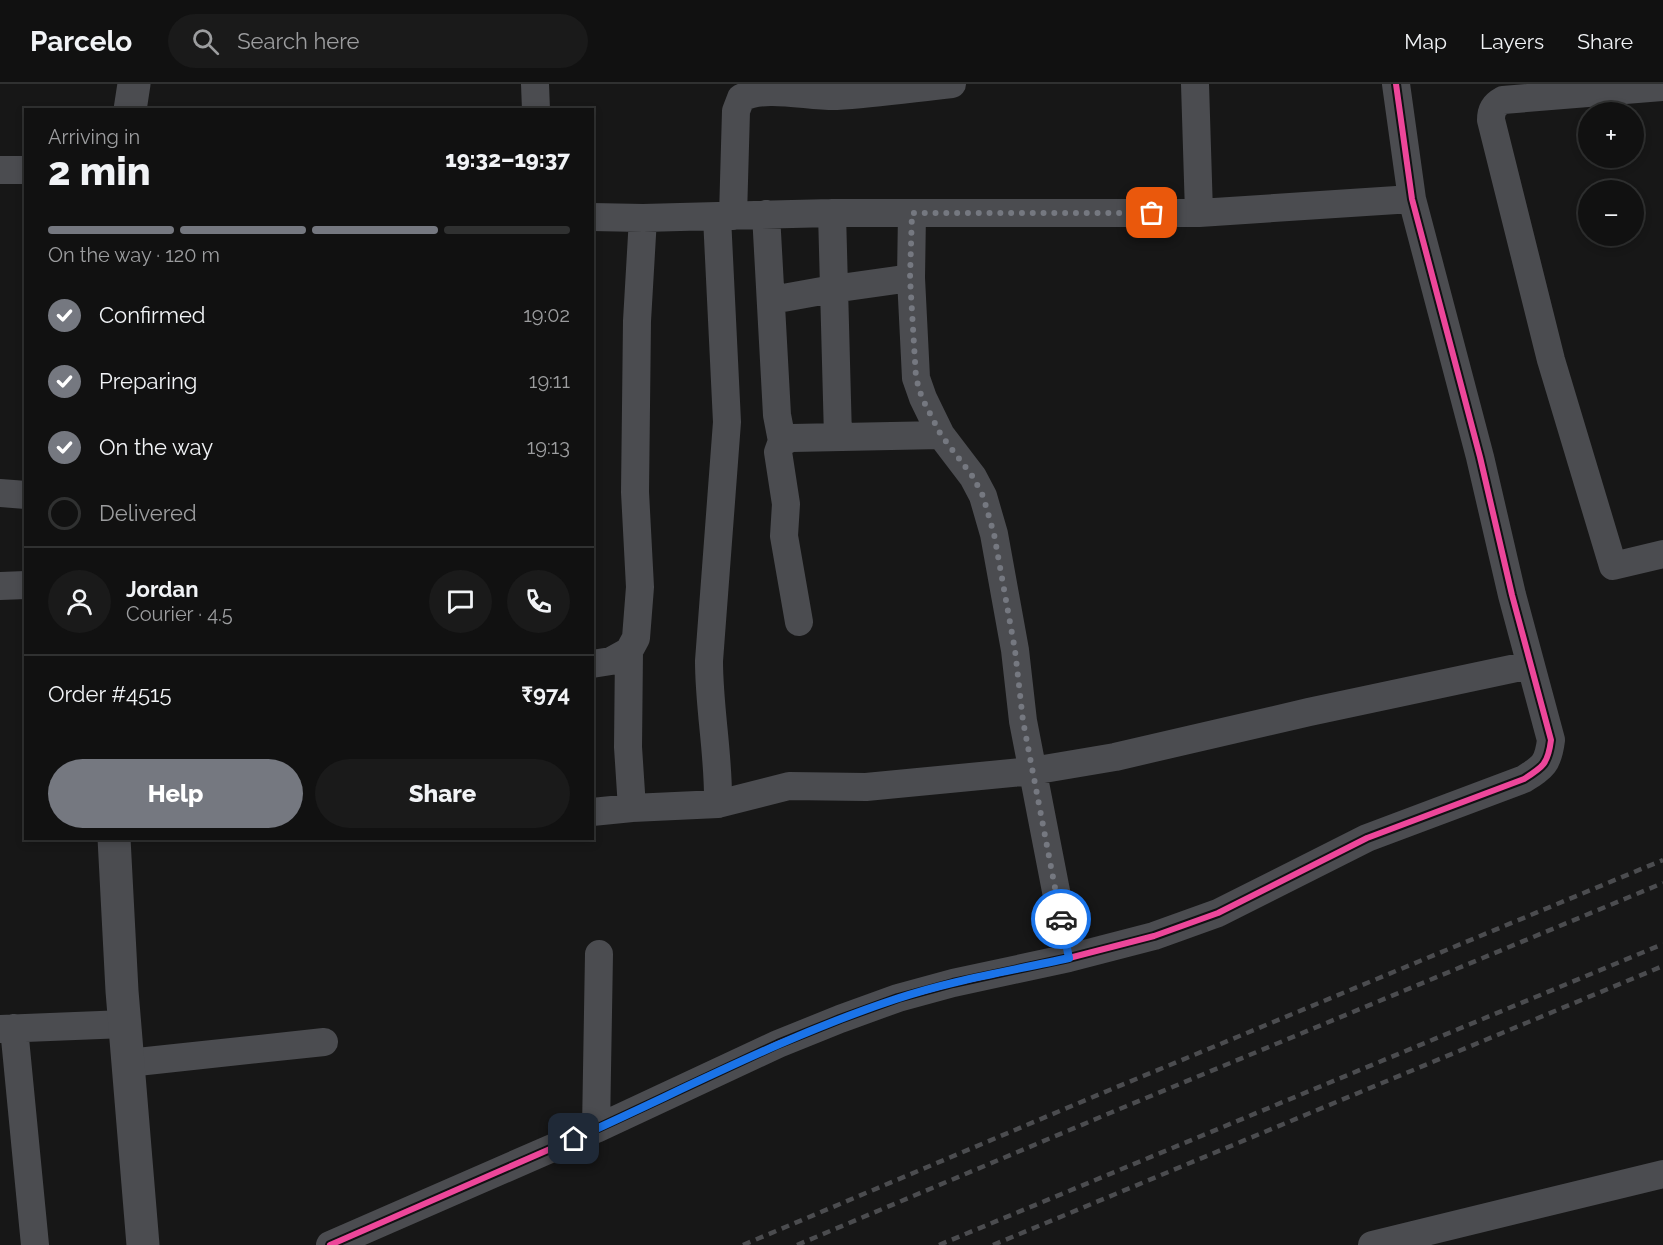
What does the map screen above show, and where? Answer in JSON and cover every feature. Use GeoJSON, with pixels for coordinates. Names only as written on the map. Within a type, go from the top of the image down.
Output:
{"type":"FeatureCollection","features":[{"type":"Feature","properties":{"kind":"street"},"geometry":{"type":"LineString","coordinates":[[130,108],[134,84]]}},
{"type":"Feature","properties":{"kind":"street"},"geometry":{"type":"LineString","coordinates":[[535,84],[536,108]]}},
{"type":"Feature","properties":{"kind":"street"},"geometry":{"type":"LineString","coordinates":[[718,804],[718,773],[709,691],[709,660],[728,422],[725,216],[736,111],[741,99],[749,94],[761,92],[835,96],[952,84]]}},
{"type":"Feature","properties":{"kind":"street"},"geometry":{"type":"LineString","coordinates":[[1195,84],[1199,213]]}},
{"type":"Feature","properties":{"kind":"street"},"geometry":{"type":"LineString","coordinates":[[330,1245],[596,1129],[778,1044],[840,1019],[898,998],[952,983],[1069,958],[1154,936],[1218,912],[1367,838],[1524,779],[1542,768],[1549,753],[1551,740],[1412,199],[1396,84]]}},
{"type":"Feature","properties":{"kind":"street"},"geometry":{"type":"LineString","coordinates":[[1663,87],[1503,100],[1491,111],[1491,120],[1551,360],[1614,566],[1663,554]]}},
{"type":"Feature","properties":{"kind":"street"},"geometry":{"type":"LineString","coordinates":[[0,170],[24,170]]}},
{"type":"Feature","properties":{"kind":"street"},"geometry":{"type":"LineString","coordinates":[[594,217],[832,213],[1199,213],[1412,199]]}},
{"type":"Feature","properties":{"kind":"street"},"geometry":{"type":"LineString","coordinates":[[832,213],[838,437]]}},
{"type":"Feature","properties":{"kind":"street"},"geometry":{"type":"LineString","coordinates":[[912,213],[910,278],[916,378],[922,398],[941,435],[973,477],[983,496],[994,534],[1015,650],[1023,721],[1069,958]]}},
{"type":"Feature","properties":{"kind":"street"},"geometry":{"type":"LineString","coordinates":[[766,214],[777,415],[782,441],[778,452],[786,504],[784,536],[799,622]]}},
{"type":"Feature","properties":{"kind":"street"},"geometry":{"type":"LineString","coordinates":[[632,808],[627,747],[629,651],[636,638],[640,587],[635,492],[637,321],[643,218]]}},
{"type":"Feature","properties":{"kind":"street"},"geometry":{"type":"LineString","coordinates":[[772,300],[910,278]]}},
{"type":"Feature","properties":{"kind":"street"},"geometry":{"type":"LineString","coordinates":[[782,441],[792,438],[941,435]]}},
{"type":"Feature","properties":{"kind":"street"},"geometry":{"type":"LineString","coordinates":[[0,493],[24,495]]}},
{"type":"Feature","properties":{"kind":"street"},"geometry":{"type":"LineString","coordinates":[[0,586],[24,585]]}},
{"type":"Feature","properties":{"kind":"street"},"geometry":{"type":"LineString","coordinates":[[594,664],[611,661],[629,651]]}},
{"type":"Feature","properties":{"kind":"street"},"geometry":{"type":"LineString","coordinates":[[594,812],[718,804],[789,786],[866,787],[1032,771],[1115,757],[1309,712],[1530,665]]}},
{"type":"Feature","properties":{"kind":"street"},"geometry":{"type":"LineString","coordinates":[[114,840],[125,1024],[143,1245]]}},
{"type":"Feature","properties":{"kind":"street"},"geometry":{"type":"LineString","coordinates":[[596,1129],[599,954]]}},
{"type":"Feature","properties":{"kind":"street"},"geometry":{"type":"LineString","coordinates":[[35,1245],[7,1029],[125,1024]]}},
{"type":"Feature","properties":{"kind":"street"},"geometry":{"type":"LineString","coordinates":[[128,1063],[324,1042]]}},
{"type":"Feature","properties":{"kind":"street"},"geometry":{"type":"LineString","coordinates":[[1372,1245],[1663,1174]]}},
{"type":"Feature","properties":{"kind":"railway"},"geometry":{"type":"LineString","coordinates":[[743,1245],[1663,860]]}},
{"type":"Feature","properties":{"kind":"railway"},"geometry":{"type":"LineString","coordinates":[[797,1245],[1663,883]]}},
{"type":"Feature","properties":{"kind":"railway"},"geometry":{"type":"LineString","coordinates":[[939,1245],[1663,944]]}},
{"type":"Feature","properties":{"kind":"railway"},"geometry":{"type":"LineString","coordinates":[[993,1245],[1663,966]]}},
{"type":"Feature","properties":{"kind":"cycle path"},"geometry":{"type":"LineString","coordinates":[[330,1245],[596,1129],[778,1044],[840,1019],[898,998],[953,983],[1069,958],[1154,936],[1218,913],[1367,838],[1524,779],[1544,764],[1551,740],[1412,199],[1396,84]]}},
{"type":"Feature","properties":{"kind":"way so far"},"geometry":{"type":"LineString","coordinates":[[1061,919],[1023,721],[1015,650],[994,534],[983,496],[973,477],[941,435],[922,398],[916,378],[910,278],[912,213],[1152,213]]}},
{"type":"Feature","properties":{"kind":"route"},"geometry":{"type":"LineString","coordinates":[[574,1139],[778,1044],[840,1019],[898,998],[952,983],[1069,958],[1061,919]]}}]}
